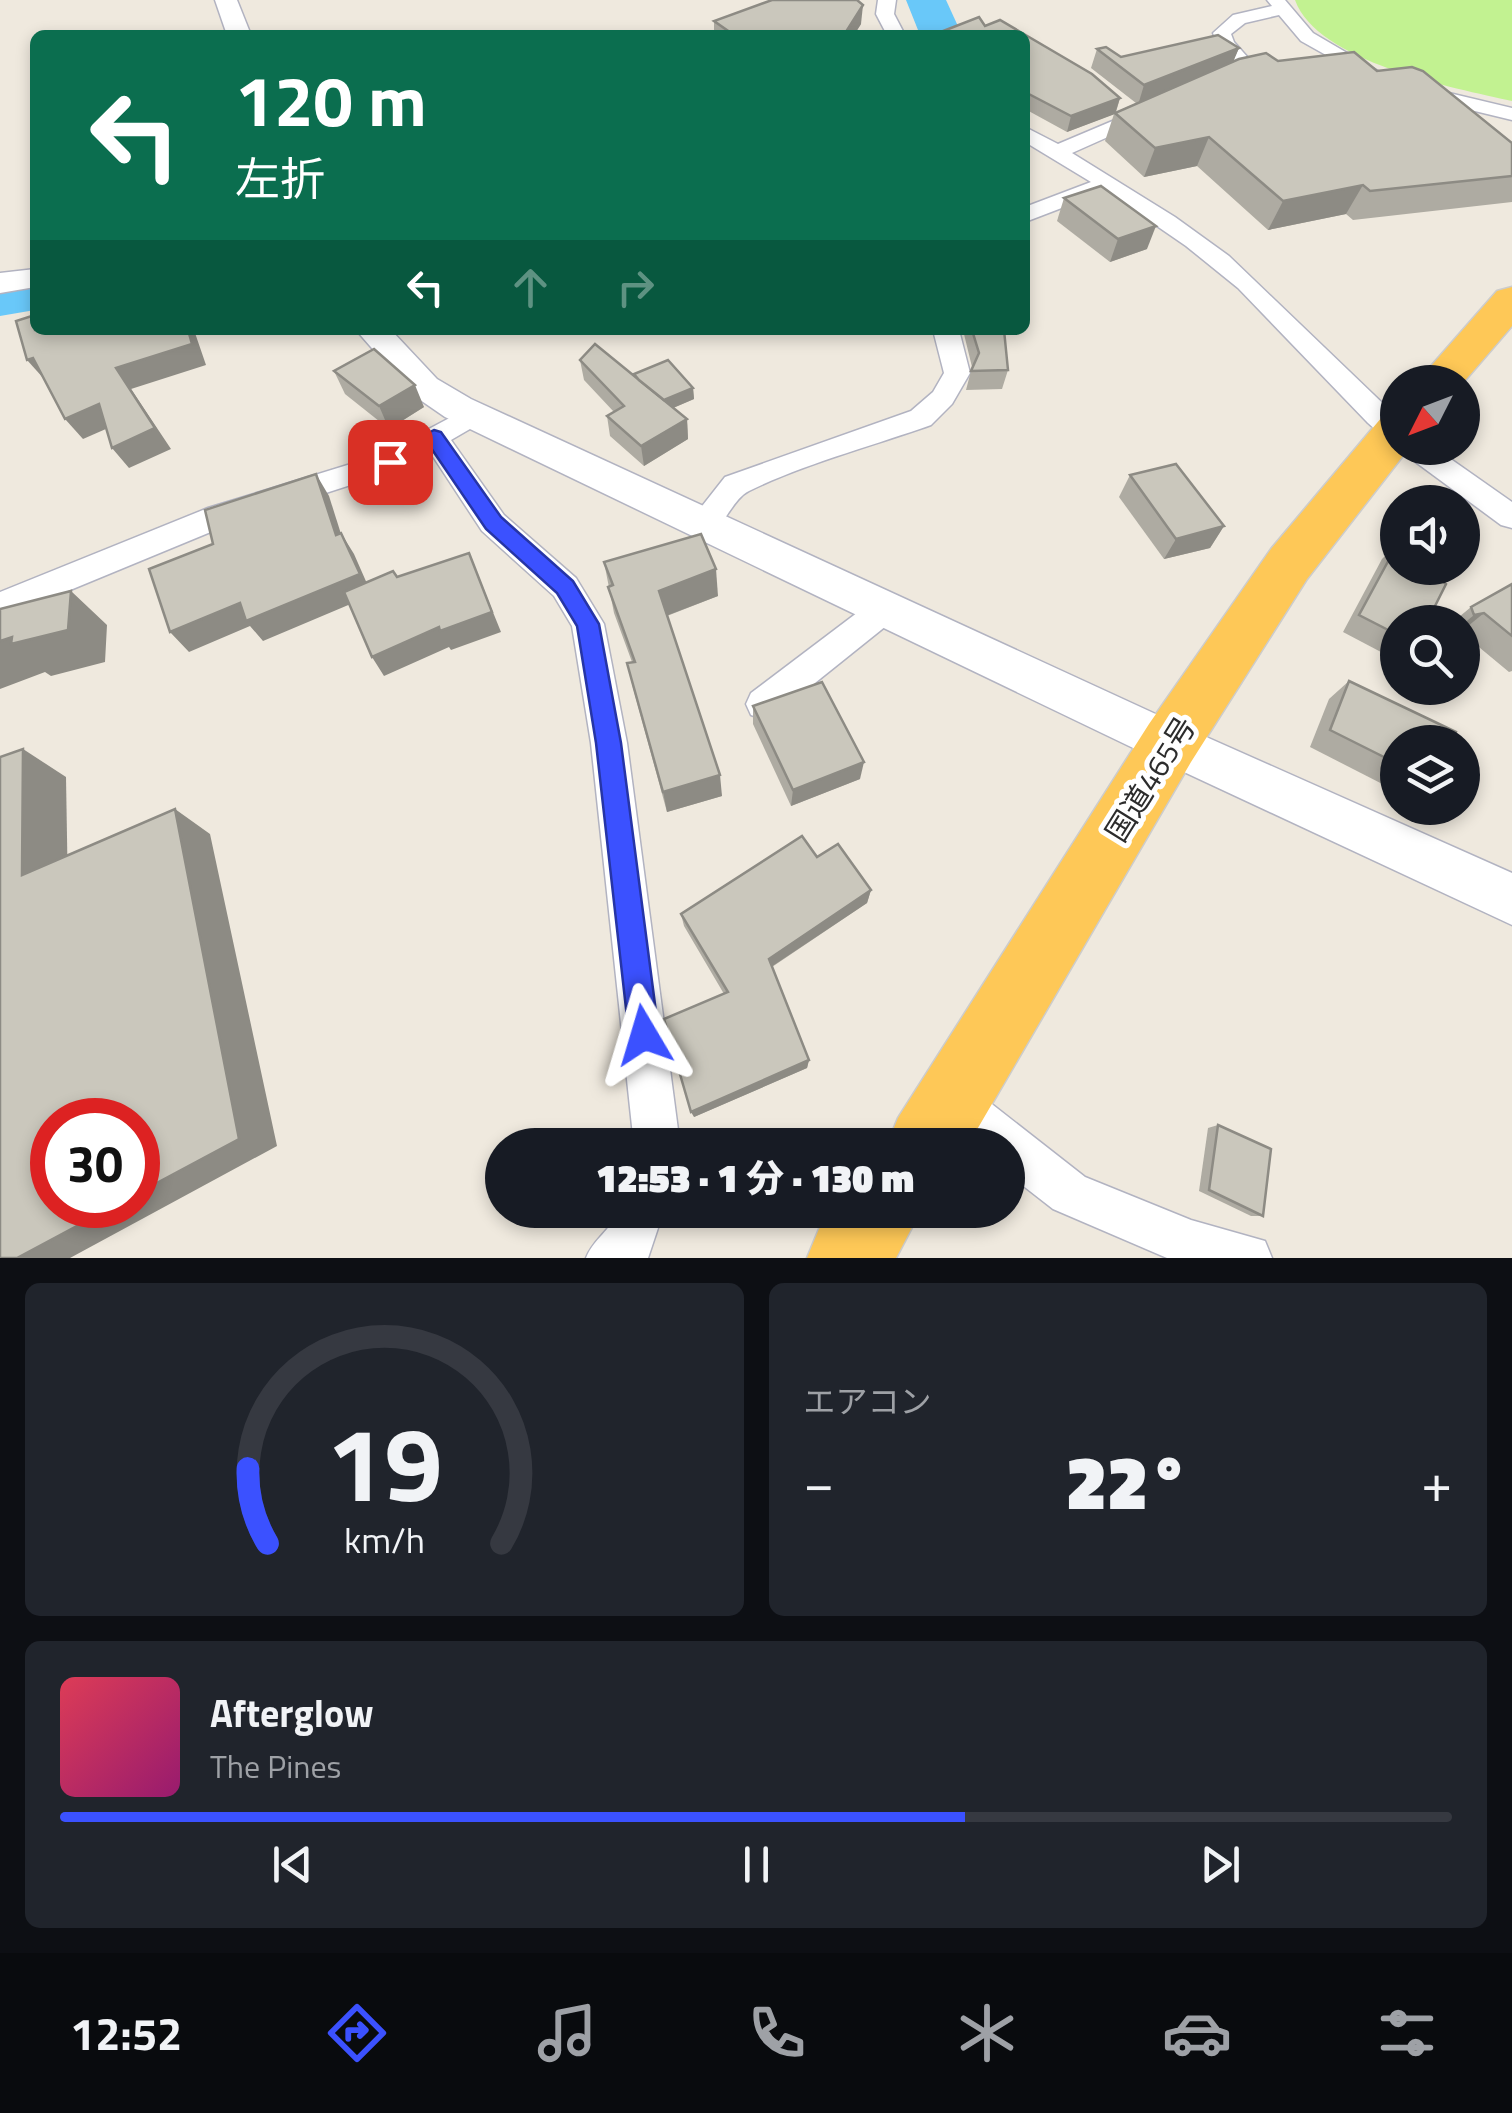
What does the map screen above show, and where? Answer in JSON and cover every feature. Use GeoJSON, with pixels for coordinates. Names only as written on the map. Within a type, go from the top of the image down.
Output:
{"type":"FeatureCollection","features":[{"type":"Feature","properties":{"kind":"highway"},"geometry":{"type":"LineString","coordinates":[[1454,365],[1512,300]]}},
{"type":"Feature","properties":{"kind":"highway","name":"国道465号"},"geometry":{"type":"LineString","coordinates":[[940,1124],[1170,743],[1289,564],[1380,461]]}},
{"type":"Feature","properties":{"kind":"highway"},"geometry":{"type":"LineString","coordinates":[[848,1258],[869,1228]]}},
{"type":"Feature","properties":{"kind":"street"},"geometry":{"type":"LineString","coordinates":[[226,0],[237,30]]}},
{"type":"Feature","properties":{"kind":"street"},"geometry":{"type":"LineString","coordinates":[[886,0],[885,14],[893,30]]}},
{"type":"Feature","properties":{"kind":"street"},"geometry":{"type":"LineString","coordinates":[[1236,75],[1252,72],[1225,44],[1222,33],[1239,19],[1279,5],[1307,37],[1403,85],[1476,108],[1512,114]]}},
{"type":"Feature","properties":{"kind":"street"},"geometry":{"type":"LineString","coordinates":[[1056,152],[1129,112],[1170,102]]}},
{"type":"Feature","properties":{"kind":"street"},"geometry":{"type":"LineString","coordinates":[[1030,136],[1110,183],[1209,252],[1380,415]]}},
{"type":"Feature","properties":{"kind":"street"},"geometry":{"type":"LineString","coordinates":[[1030,213],[1110,183]]}},
{"type":"Feature","properties":{"kind":"street"},"geometry":{"type":"LineString","coordinates":[[0,283],[30,279]]}},
{"type":"Feature","properties":{"kind":"street"},"geometry":{"type":"LineString","coordinates":[[377,335],[425,387],[472,415],[1512,899]]}},
{"type":"Feature","properties":{"kind":"street"},"geometry":{"type":"LineString","coordinates":[[703,524],[735,485],[920,418],[943,398],[957,374],[947,335]]}},
{"type":"Feature","properties":{"kind":"street"},"geometry":{"type":"LineString","coordinates":[[0,606],[219,516],[390,462],[472,415]]}},
{"type":"Feature","properties":{"kind":"street"},"geometry":{"type":"LineString","coordinates":[[434,437],[493,523],[565,587],[588,624],[609,743],[655,1128]]}},
{"type":"Feature","properties":{"kind":"street"},"geometry":{"type":"LineString","coordinates":[[1444,465],[1507,508]]}},
{"type":"Feature","properties":{"kind":"street"},"geometry":{"type":"LineString","coordinates":[[763,704],[885,609]]}},
{"type":"Feature","properties":{"kind":"street"},"geometry":{"type":"LineString","coordinates":[[940,1124],[1068,1193],[1191,1244],[1248,1258]]}},
{"type":"Feature","properties":{"kind":"street"},"geometry":{"type":"LineString","coordinates":[[610,1258],[630,1244],[635,1228]]}},
{"type":"Feature","properties":{"kind":"green space"},"geometry":{"type":"Polygon","coordinates":[[[1295,0],[1512,0],[1512,101],[1424,80],[1358,56],[1308,22],[1295,0]]]}},
{"type":"Feature","properties":{"kind":"building"},"geometry":{"type":"Polygon","coordinates":[[[772,0],[857,0],[863,5],[847,30],[727,30],[714,21],[772,0]]]}},
{"type":"Feature","properties":{"kind":"building"},"geometry":{"type":"Polygon","coordinates":[[[979,17],[985,26],[1000,20],[1017,30],[946,30],[979,17]]]}},
{"type":"Feature","properties":{"kind":"building"},"geometry":{"type":"Polygon","coordinates":[[[1218,35],[1239,48],[1144,85],[1097,49],[1106,47],[1121,57],[1218,35]]]}},
{"type":"Feature","properties":{"kind":"building"},"geometry":{"type":"Polygon","coordinates":[[[1030,38],[1092,74],[1120,98],[1071,116],[1030,95],[1030,38]]]}},
{"type":"Feature","properties":{"kind":"building"},"geometry":{"type":"Polygon","coordinates":[[[1354,52],[1377,71],[1412,67],[1423,71],[1512,143],[1512,176],[1370,191],[1363,185],[1283,201],[1209,137],[1155,148],[1115,113],[1239,59],[1266,53],[1278,61],[1354,52]]]}},
{"type":"Feature","properties":{"kind":"building"},"geometry":{"type":"Polygon","coordinates":[[[1101,186],[1156,226],[1118,239],[1064,198],[1101,186]]]}},
{"type":"Feature","properties":{"kind":"building"},"geometry":{"type":"Polygon","coordinates":[[[30,317],[30,335],[189,335],[192,344],[116,368],[155,428],[112,448],[99,404],[65,419],[33,358],[27,360],[16,321],[30,317]]]}},
{"type":"Feature","properties":{"kind":"building"},"geometry":{"type":"Polygon","coordinates":[[[974,335],[1004,335],[1008,370],[971,371],[979,353],[974,335]]]}},
{"type":"Feature","properties":{"kind":"building"},"geometry":{"type":"Polygon","coordinates":[[[595,344],[687,419],[641,446],[607,416],[624,406],[580,360],[595,344]]]}},
{"type":"Feature","properties":{"kind":"building"},"geometry":{"type":"Polygon","coordinates":[[[374,349],[415,385],[379,406],[334,371],[374,349]]]}},
{"type":"Feature","properties":{"kind":"building"},"geometry":{"type":"Polygon","coordinates":[[[668,360],[693,388],[664,400],[634,374],[668,360]]]}},
{"type":"Feature","properties":{"kind":"building"},"geometry":{"type":"Polygon","coordinates":[[[1176,464],[1224,526],[1176,539],[1130,475],[1176,464]]]}},
{"type":"Feature","properties":{"kind":"building"},"geometry":{"type":"Polygon","coordinates":[[[316,474],[336,535],[341,533],[360,574],[246,621],[240,603],[170,632],[149,569],[213,544],[205,510],[316,474]]]}},
{"type":"Feature","properties":{"kind":"building"},"geometry":{"type":"Polygon","coordinates":[[[701,534],[716,569],[659,591],[720,775],[663,792],[627,663],[635,662],[608,587],[613,585],[604,562],[701,534]]]}},
{"type":"Feature","properties":{"kind":"building"},"geometry":{"type":"Polygon","coordinates":[[[469,553],[492,612],[440,631],[439,627],[372,657],[344,592],[393,571],[397,577],[469,553]]]}},
{"type":"Feature","properties":{"kind":"building"},"geometry":{"type":"Polygon","coordinates":[[[1380,576],[1380,585],[1446,585],[1436,605],[1380,605],[1380,626],[1359,615],[1380,576]]]}},
{"type":"Feature","properties":{"kind":"building"},"geometry":{"type":"Polygon","coordinates":[[[1512,584],[1512,636],[1480,614],[1480,605],[1475,605],[1512,584]]]}},
{"type":"Feature","properties":{"kind":"building"},"geometry":{"type":"Polygon","coordinates":[[[71,591],[68,630],[11,644],[12,637],[0,641],[0,609],[71,591]]]}},
{"type":"Feature","properties":{"kind":"building"},"geometry":{"type":"Polygon","coordinates":[[[1349,681],[1380,696],[1380,705],[1399,705],[1441,725],[1380,725],[1380,755],[1330,730],[1349,681]]]}},
{"type":"Feature","properties":{"kind":"building"},"geometry":{"type":"Polygon","coordinates":[[[822,682],[864,762],[793,790],[753,706],[822,682]]]}},
{"type":"Feature","properties":{"kind":"building"},"geometry":{"type":"Polygon","coordinates":[[[23,749],[22,875],[175,809],[239,1139],[160,1181],[160,1098],[30,1098],[30,1228],[73,1228],[17,1258],[0,1258],[0,757],[23,749]]]}},
{"type":"Feature","properties":{"kind":"building"},"geometry":{"type":"Polygon","coordinates":[[[802,836],[817,857],[838,844],[871,890],[769,959],[809,1060],[691,1112],[664,1019],[728,992],[681,914],[802,836]]]}},
{"type":"Feature","properties":{"kind":"building"},"geometry":{"type":"Polygon","coordinates":[[[1218,1125],[1271,1149],[1263,1216],[1209,1190],[1218,1125]]]}},
{"type":"Feature","properties":{"kind":"waterway"},"geometry":{"type":"LineString","coordinates":[[926,0],[939,30]]}},
{"type":"Feature","properties":{"kind":"waterway"},"geometry":{"type":"LineString","coordinates":[[0,299],[30,294]]}},
{"type":"Feature","properties":{"kind":"route"},"geometry":{"type":"LineString","coordinates":[[390,462],[434,437],[493,523],[565,587],[588,624],[609,743],[644,1035]]}}]}
